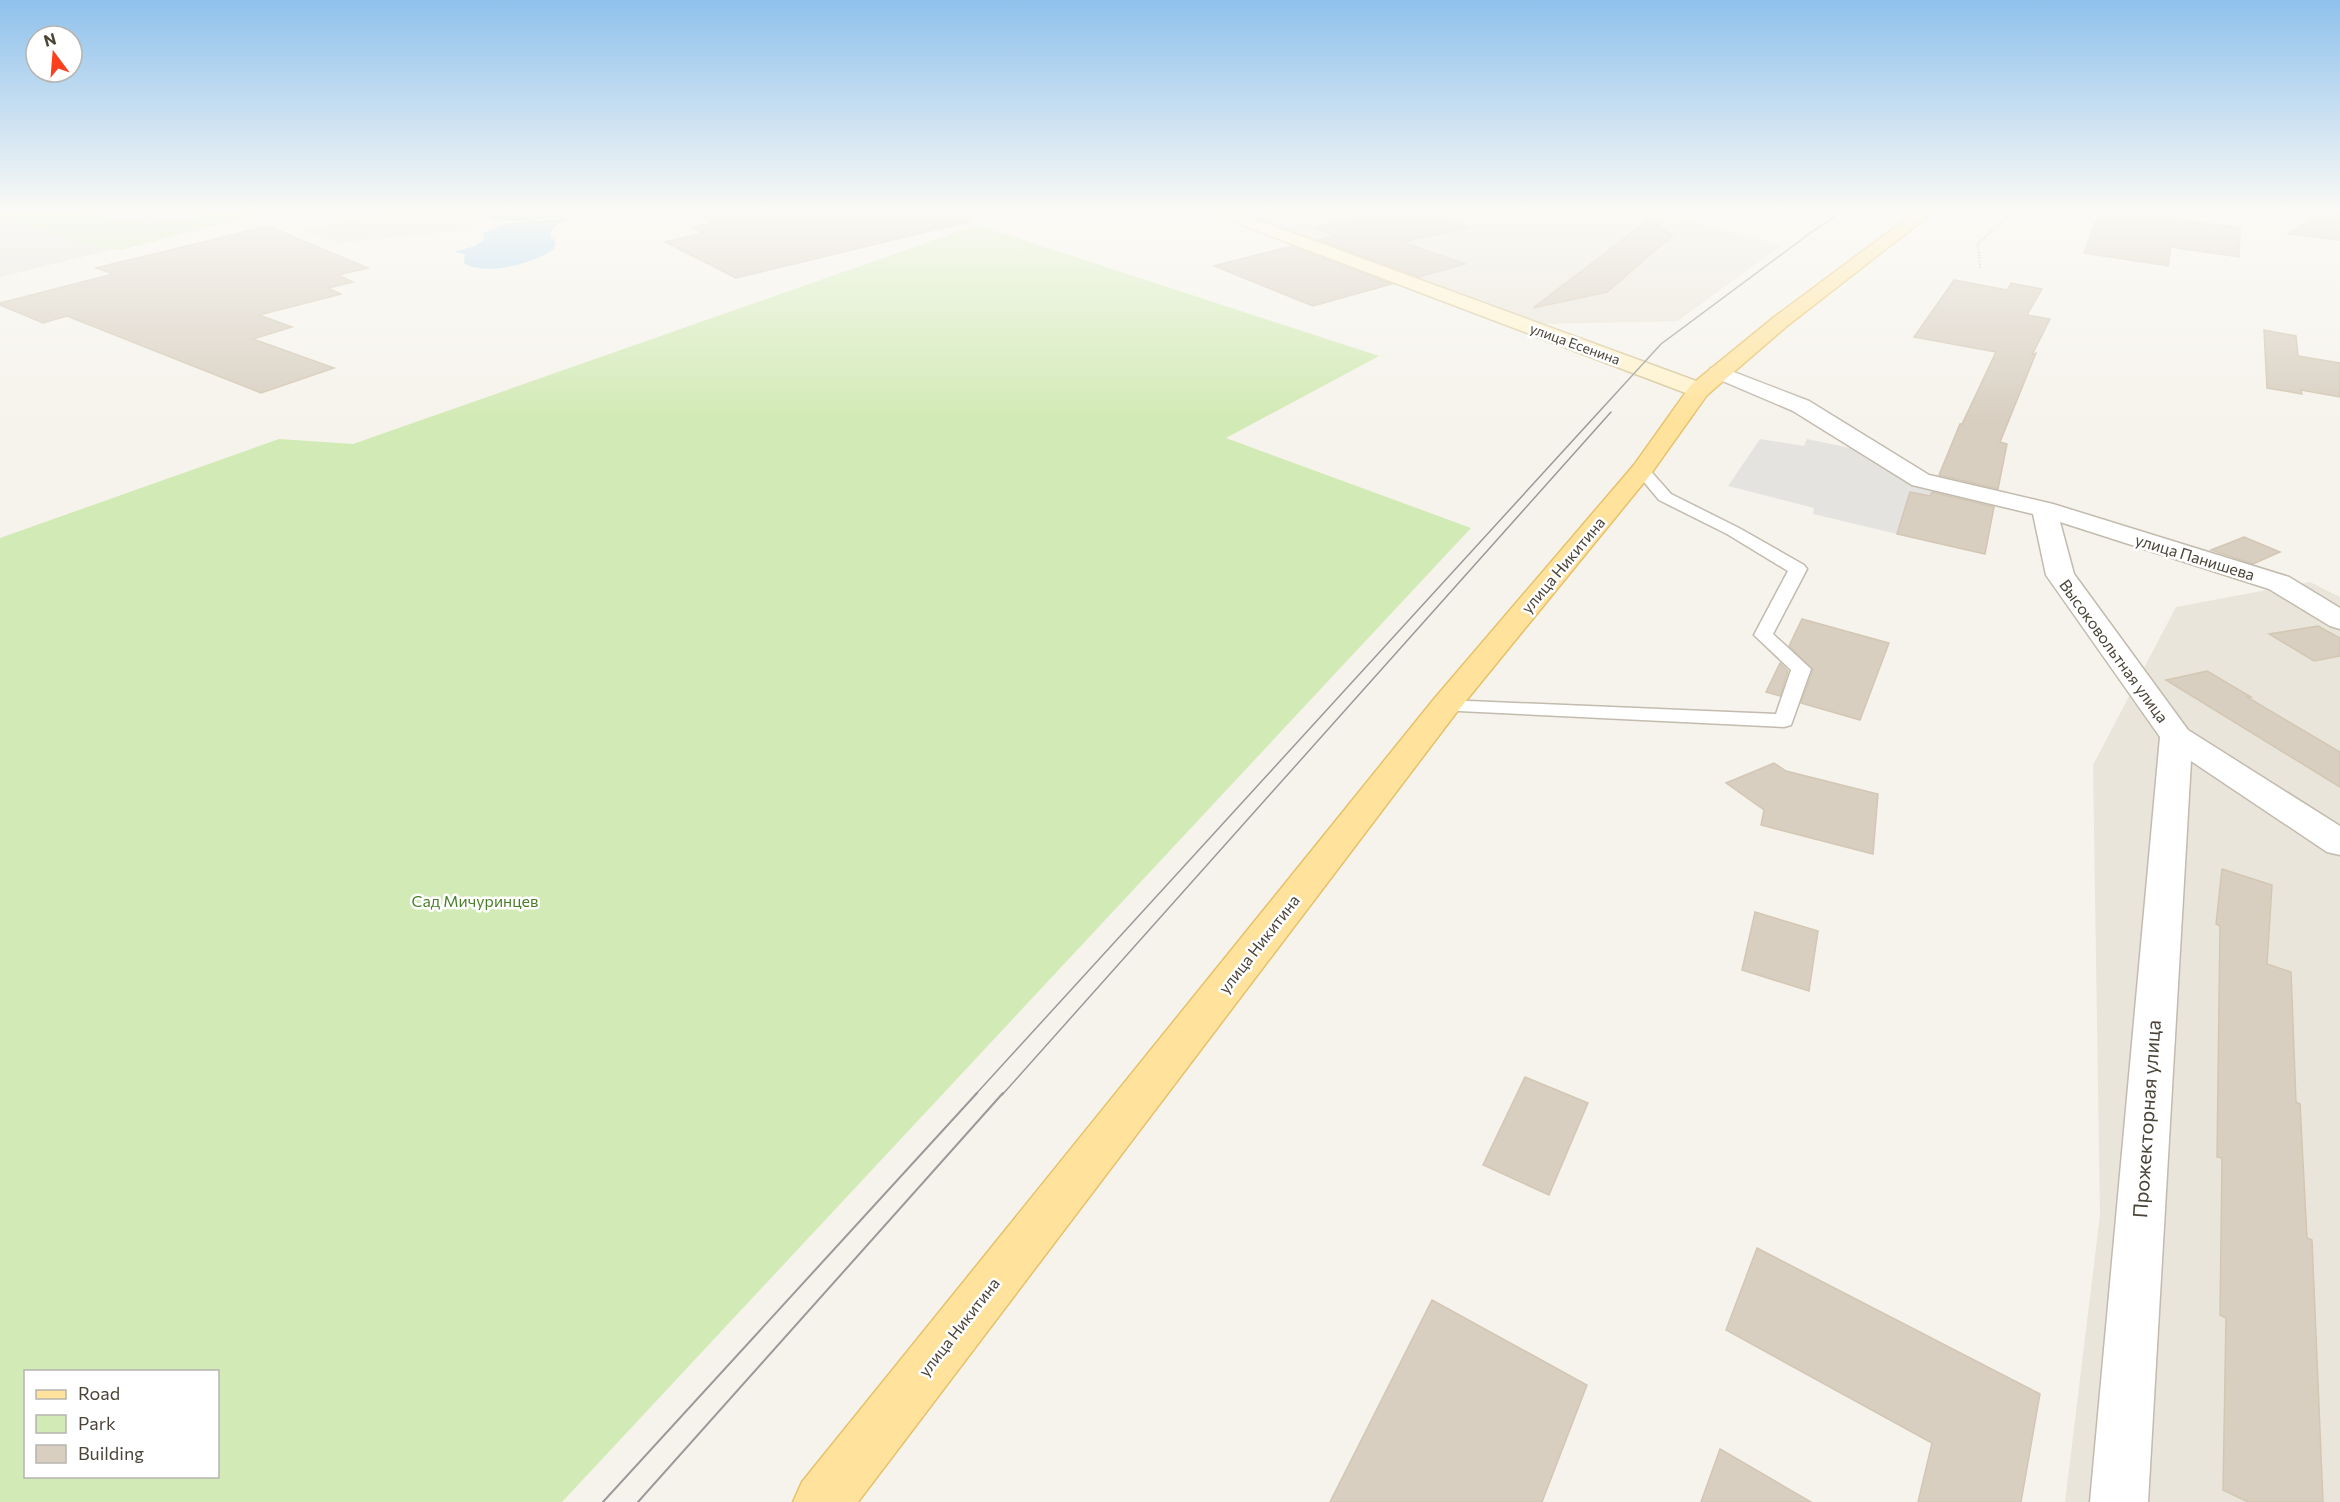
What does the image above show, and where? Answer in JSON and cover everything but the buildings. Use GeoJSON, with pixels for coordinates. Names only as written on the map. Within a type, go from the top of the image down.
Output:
{"type":"FeatureCollection","features":[{"type":"Feature","properties":{"kind":"main road","name":"улица Никитина"},"geometry":{"type":"LineString","coordinates":[[822,1502],[1445,706],[1642,470],[1709,381],[1838,280]]}},
{"type":"Feature","properties":{"kind":"street","name":"улица Есенина"},"geometry":{"type":"LineString","coordinates":[[1417,280],[1709,381]]}},
{"type":"Feature","properties":{"kind":"street"},"geometry":{"type":"LineString","coordinates":[[1709,381],[1801,406],[1921,480],[2044,509]]}},
{"type":"Feature","properties":{"kind":"street","name":"улица Панишева"},"geometry":{"type":"LineString","coordinates":[[2044,509],[2279,583],[2340,620]]}},
{"type":"Feature","properties":{"kind":"street","name":"Высоковольтная улица"},"geometry":{"type":"LineString","coordinates":[[2044,509],[2060,574],[2176,737],[2340,843]]}},
{"type":"Feature","properties":{"kind":"street","name":"Прожекторная улица"},"geometry":{"type":"LineString","coordinates":[[2119,1502],[2176,737]]}},
{"type":"Feature","properties":{"kind":"lane"},"geometry":{"type":"LineString","coordinates":[[1445,706],[1784,721],[1801,669],[1763,635],[1798,568],[1665,496],[1642,470]]}},
{"type":"Feature","properties":{"kind":"shaded area"},"geometry":{"type":"Polygon","coordinates":[[[1424,280],[1734,280],[1678,321],[1543,324],[1424,280]]]}},
{"type":"Feature","properties":{"kind":"shaded area"},"geometry":{"type":"Polygon","coordinates":[[[1760,439],[1804,446],[1807,439],[1903,459],[1898,470],[1998,492],[1994,510],[1910,492],[1897,534],[1813,514],[1814,508],[1728,486],[1760,439]]]}},
{"type":"Feature","properties":{"kind":"shaded area"},"geometry":{"type":"Polygon","coordinates":[[[2310,582],[2340,597],[2340,1502],[2065,1502],[2100,1215],[2093,765],[2176,607],[2310,582]]]}},
{"type":"Feature","properties":{"kind":"green space","name":"Сад Мичуринцев"},"geometry":{"type":"Polygon","coordinates":[[[820,280],[1146,280],[1379,356],[1226,438],[1471,528],[562,1502],[0,1502],[0,538],[279,439],[353,444],[820,280]]]}},
{"type":"Feature","properties":{"kind":"tram line"},"geometry":{"type":"LineString","coordinates":[[975,1095],[1661,344],[1747,280]]}},
{"type":"Feature","properties":{"kind":"tram line"},"geometry":{"type":"LineString","coordinates":[[1002,1095],[1611,412]]}},
{"type":"Feature","properties":{"kind":"tram line"},"geometry":{"type":"LineString","coordinates":[[603,1502],[977,1093]]}},
{"type":"Feature","properties":{"kind":"tram line"},"geometry":{"type":"LineString","coordinates":[[638,1502],[1003,1093]]}}]}
